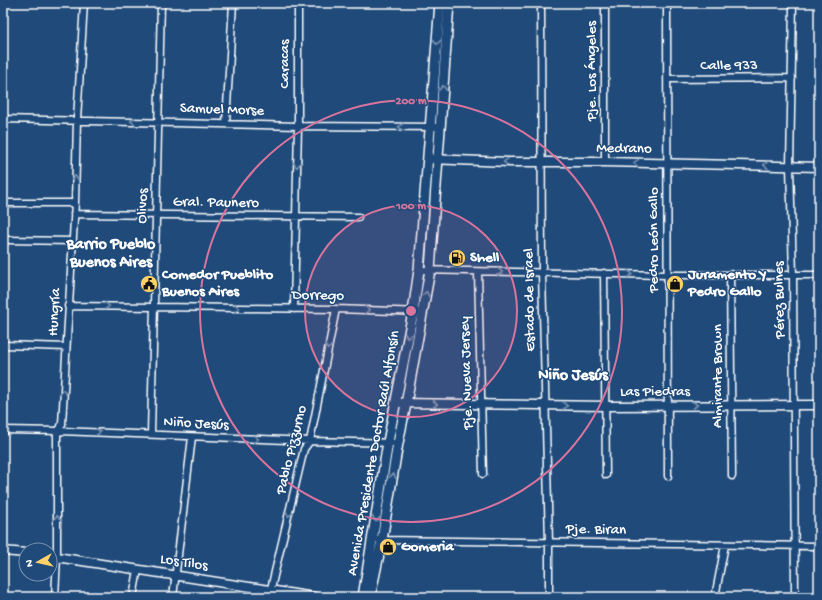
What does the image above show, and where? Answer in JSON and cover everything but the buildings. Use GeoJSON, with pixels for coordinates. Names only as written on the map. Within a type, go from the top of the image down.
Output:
{"type":"FeatureCollection","features":[{"type":"Feature","properties":{"kind":"main road","name":"Avenida Presidente Doctor Raúl Alfonsín"},"geometry":{"type":"LineString","coordinates":[[363,597],[378,539],[406,404],[430,270],[438,160],[435,127],[440,3]]}},
{"type":"Feature","properties":{"kind":"main road","name":"Avenida Presidente Doctor Raúl Alfonsín"},"geometry":{"type":"LineString","coordinates":[[370,597],[378,539],[388,442],[413,312],[419,270],[428,160],[435,127],[449,3]]}},
{"type":"Feature","properties":{"kind":"street","name":"Hungría"},"geometry":{"type":"LineString","coordinates":[[53,542],[57,435],[62,424],[75,203],[77,120],[84,3]]}},
{"type":"Feature","properties":{"kind":"street","name":"Olivos"},"geometry":{"type":"LineString","coordinates":[[151,434],[161,3]]}},
{"type":"Feature","properties":{"kind":"street"},"geometry":{"type":"LineString","coordinates":[[226,124],[233,3]]}},
{"type":"Feature","properties":{"kind":"street","name":"Caracas"},"geometry":{"type":"LineString","coordinates":[[298,3],[298,126]]}},
{"type":"Feature","properties":{"kind":"street","name":"Estado de Israel"},"geometry":{"type":"LineString","coordinates":[[541,3],[542,273],[549,542],[548,597]]}},
{"type":"Feature","properties":{"kind":"street","name":"Pje. Los Ángeles"},"geometry":{"type":"LineString","coordinates":[[604,3],[605,162]]}},
{"type":"Feature","properties":{"kind":"street","name":"Pedro León Gallo"},"geometry":{"type":"LineString","coordinates":[[667,3],[668,476]]}},
{"type":"Feature","properties":{"kind":"street","name":"Pérez Bulnes"},"geometry":{"type":"LineString","coordinates":[[793,3],[790,166],[793,275],[795,597]]}},
{"type":"Feature","properties":{"kind":"street","name":"Calle 933"},"geometry":{"type":"LineString","coordinates":[[667,79],[792,78]]}},
{"type":"Feature","properties":{"kind":"street","name":"Samuel Morse"},"geometry":{"type":"LineString","coordinates":[[3,119],[298,126],[435,127]]}},
{"type":"Feature","properties":{"kind":"street"},"geometry":{"type":"LineString","coordinates":[[294,309],[298,126]]}},
{"type":"Feature","properties":{"kind":"street","name":"Medrano"},"geometry":{"type":"LineString","coordinates":[[428,160],[819,167]]}},
{"type":"Feature","properties":{"kind":"street"},"geometry":{"type":"LineString","coordinates":[[3,203],[75,203]]}},
{"type":"Feature","properties":{"kind":"street","name":"Gral. Paunero"},"geometry":{"type":"LineString","coordinates":[[74,214],[358,217]]}},
{"type":"Feature","properties":{"kind":"street"},"geometry":{"type":"LineString","coordinates":[[7,240],[72,241]]}},
{"type":"Feature","properties":{"kind":"street"},"geometry":{"type":"LineString","coordinates":[[419,270],[667,275],[819,275]]}},
{"type":"Feature","properties":{"kind":"street","name":"Pje. Nueva Jersey"},"geometry":{"type":"LineString","coordinates":[[478,272],[483,474]]}},
{"type":"Feature","properties":{"kind":"street"},"geometry":{"type":"LineString","coordinates":[[604,273],[606,475]]}},
{"type":"Feature","properties":{"kind":"street","name":"Almirante Brown"},"geometry":{"type":"LineString","coordinates":[[730,274],[732,476]]}},
{"type":"Feature","properties":{"kind":"street","name":"Dorrego"},"geometry":{"type":"LineString","coordinates":[[68,306],[336,309],[423,312]]}},
{"type":"Feature","properties":{"kind":"street","name":"Pablo Pizzurno"},"geometry":{"type":"LineString","coordinates":[[270,594],[304,449],[310,442],[336,309]]}},
{"type":"Feature","properties":{"kind":"street"},"geometry":{"type":"LineString","coordinates":[[5,345],[66,347]]}},
{"type":"Feature","properties":{"kind":"street","name":"Las Piedras"},"geometry":{"type":"LineString","coordinates":[[396,402],[406,404],[606,406],[819,406]]}},
{"type":"Feature","properties":{"kind":"street","name":"Niño Jesús"},"geometry":{"type":"LineString","coordinates":[[3,430],[151,434],[310,442],[398,443]]}},
{"type":"Feature","properties":{"kind":"street"},"geometry":{"type":"LineString","coordinates":[[173,597],[192,437]]}},
{"type":"Feature","properties":{"kind":"street","name":"Pje. Biran"},"geometry":{"type":"LineString","coordinates":[[378,539],[819,546]]}},
{"type":"Feature","properties":{"kind":"street"},"geometry":{"type":"LineString","coordinates":[[715,597],[725,545]]}},
{"type":"Feature","properties":{"kind":"street"},"geometry":{"type":"LineString","coordinates":[[3,551],[18,552]]}},
{"type":"Feature","properties":{"kind":"street","name":"Los Tilos"},"geometry":{"type":"LineString","coordinates":[[58,557],[176,575],[270,594],[314,597]]}},
{"type":"Feature","properties":{"kind":"street"},"geometry":{"type":"LineString","coordinates":[[133,597],[138,570]]}},
{"type":"Feature","properties":{"kind":"street","name":"Hungría"},"geometry":{"type":"LineString","coordinates":[[54,582],[55,597]]}},
{"type":"Feature","properties":{"kind":"place","name":"Shell"},"geometry":{"type":"Point","coordinates":[457,258]}},
{"type":"Feature","properties":{"kind":"place","name":"Comedor Pueblito Buenos Aires"},"geometry":{"type":"Point","coordinates":[149,284]}},
{"type":"Feature","properties":{"kind":"place","name":"Juramento Y Pedro Gallo"},"geometry":{"type":"Point","coordinates":[675,284]}},
{"type":"Feature","properties":{"kind":"place","name":"Gomeria"},"geometry":{"type":"Point","coordinates":[388,547]}},
{"type":"Feature","properties":{"kind":"district","name":"Barrio Pueblo Buenos Aires"},"geometry":{"type":"Point","coordinates":[111,254]}},
{"type":"Feature","properties":{"kind":"district","name":"Niño Jesús"},"geometry":{"type":"Point","coordinates":[573,376]}}]}
